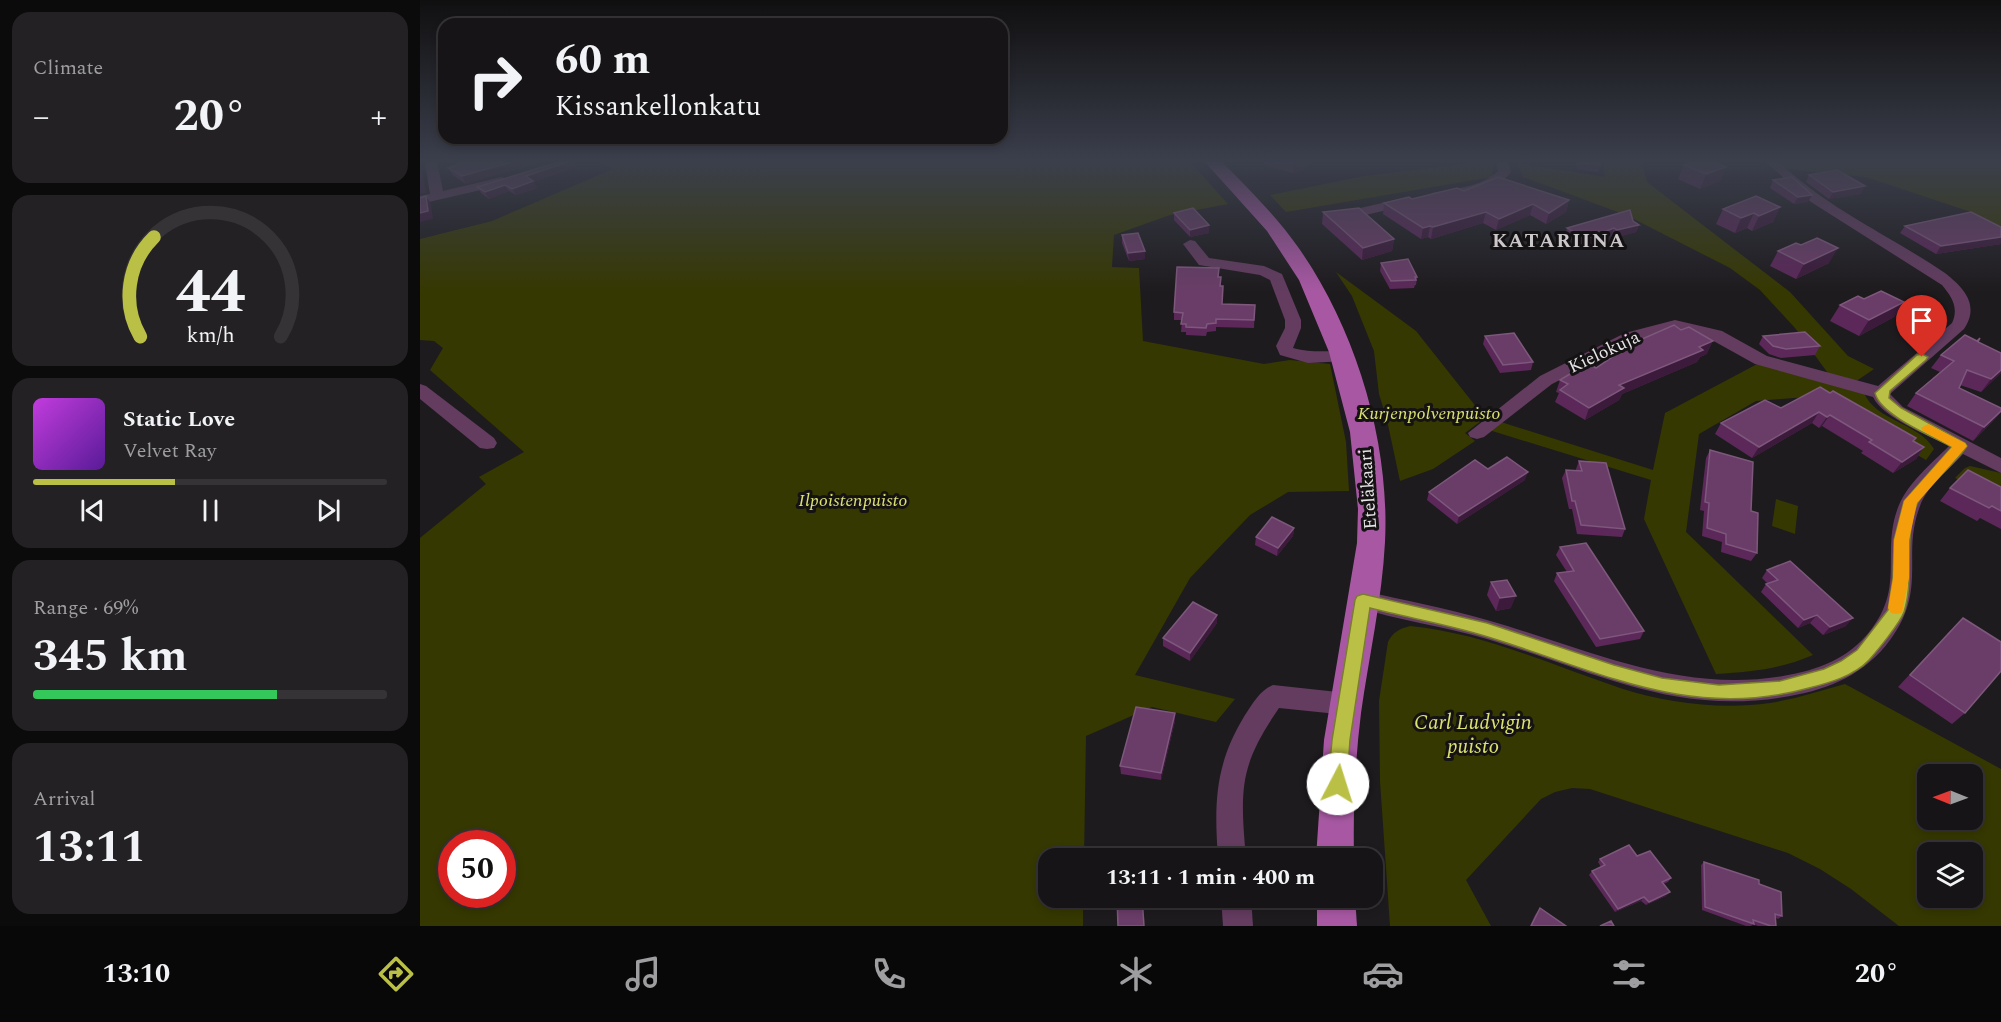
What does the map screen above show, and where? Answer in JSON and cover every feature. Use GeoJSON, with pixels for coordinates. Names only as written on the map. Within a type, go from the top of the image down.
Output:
{"type":"FeatureCollection","features":[{"type":"Feature","properties":{"kind":"main road","name":"Eteläkaari"},"geometry":{"type":"LineString","coordinates":[[1254,205],[1292,252],[1320,302],[1360,417],[1368,456],[1372,503],[1371,542],[1347,704],[1336,807],[1335,848]]}},
{"type":"Feature","properties":{"kind":"main road"},"geometry":{"type":"LineString","coordinates":[[1336,908],[1337,926]]}},
{"type":"Feature","properties":{"kind":"street"},"geometry":{"type":"LineString","coordinates":[[1361,212],[1394,205]]}},
{"type":"Feature","properties":{"kind":"street"},"geometry":{"type":"LineString","coordinates":[[1824,205],[1939,277],[1960,297],[1965,311],[1964,318],[1958,327],[1881,393],[1883,399],[1897,411],[2001,466]]}},
{"type":"Feature","properties":{"kind":"street"},"geometry":{"type":"LineString","coordinates":[[1190,244],[1204,262],[1264,272],[1277,277],[1293,320],[1293,328],[1284,346],[1286,351],[1299,358],[1341,357]]}},
{"type":"Feature","properties":{"kind":"street","name":"Kielokuja"},"geometry":{"type":"LineString","coordinates":[[1478,433],[1546,380],[1631,337],[1675,325],[1716,335],[1761,360],[1881,393]]}},
{"type":"Feature","properties":{"kind":"street"},"geometry":{"type":"LineString","coordinates":[[420,390],[487,443]]}},
{"type":"Feature","properties":{"kind":"street"},"geometry":{"type":"LineString","coordinates":[[1363,600],[1487,630],[1597,668],[1662,685],[1719,693],[1780,688],[1809,681],[1847,666],[1863,655],[1896,612],[1901,578],[1902,540],[1911,501],[1960,446]]}},
{"type":"Feature","properties":{"kind":"street"},"geometry":{"type":"LineString","coordinates":[[1231,848],[1228,787],[1235,757],[1256,719],[1273,696],[1347,704]]}},
{"type":"Feature","properties":{"kind":"street"},"geometry":{"type":"LineString","coordinates":[[1237,908],[1238,926]]}},
{"type":"Feature","properties":{"kind":"green space","name":"Ilpoistenpuisto"},"geometry":{"type":"Polygon","coordinates":[[[529,205],[1222,205],[1170,215],[1114,235],[1112,267],[1139,268],[1143,341],[1264,364],[1290,360],[1330,364],[1346,442],[1349,491],[1288,492],[1250,515],[1190,578],[1135,675],[1235,699],[1216,722],[1152,707],[1086,736],[1084,848],[1038,848],[1038,908],[1083,908],[1083,926],[420,926],[420,538],[486,484],[479,477],[524,452],[430,370],[443,348],[434,341],[420,340],[420,239],[492,221],[529,205]]]}},
{"type":"Feature","properties":{"kind":"green space"},"geometry":{"type":"Polygon","coordinates":[[[1280,205],[1326,205],[1286,212],[1280,205]]]}},
{"type":"Feature","properties":{"kind":"green space"},"geometry":{"type":"Polygon","coordinates":[[[1599,205],[1677,205],[1790,292],[1848,356],[1874,369],[1855,382],[1830,376],[1795,328],[1760,290],[1730,268],[1626,215],[1599,205]]]}},
{"type":"Feature","properties":{"kind":"green space"},"geometry":{"type":"Polygon","coordinates":[[[1951,205],[2001,205],[2001,228],[1974,213],[1951,205]]]}},
{"type":"Feature","properties":{"kind":"green space","name":"Kurjenpolvenpuisto"},"geometry":{"type":"Polygon","coordinates":[[[1336,272],[1416,331],[1485,418],[1465,433],[1475,441],[1433,469],[1400,481],[1379,394],[1374,351],[1352,296],[1336,272]]]}},
{"type":"Feature","properties":{"kind":"green space","name":"Kurjenpolvenpuisto"},"geometry":{"type":"Polygon","coordinates":[[[1761,362],[1864,393],[1878,410],[1918,433],[1934,449],[1926,460],[1855,419],[1831,395],[1756,401],[1699,434],[1686,532],[1813,655],[1766,669],[1716,674],[1644,519],[1651,480],[1489,430],[1501,422],[1653,470],[1665,413],[1761,362]]]}},
{"type":"Feature","properties":{"kind":"green space"},"geometry":{"type":"Polygon","coordinates":[[[1970,466],[2001,473],[2001,502],[1955,478],[1970,466]]]}},
{"type":"Feature","properties":{"kind":"green space"},"geometry":{"type":"Polygon","coordinates":[[[1776,499],[1798,506],[1795,534],[1772,526],[1776,499]]]}},
{"type":"Feature","properties":{"kind":"green space","name":"Carl Ludvigin puisto"},"geometry":{"type":"Polygon","coordinates":[[[1410,626],[1464,635],[1620,688],[1656,698],[1694,704],[1732,706],[1770,703],[1845,684],[2001,769],[2001,926],[1899,926],[1851,889],[1820,869],[1788,853],[1590,789],[1572,788],[1555,792],[1541,799],[1466,880],[1491,926],[1390,926],[1380,781],[1379,701],[1388,642],[1394,633],[1410,626]]]}},
{"type":"Feature","properties":{"kind":"building"},"geometry":{"type":"Polygon","coordinates":[[[420,205],[427,205],[428,211],[420,213],[420,205]]]}},
{"type":"Feature","properties":{"kind":"building"},"geometry":{"type":"Polygon","coordinates":[[[1387,205],[1530,205],[1499,219],[1486,212],[1423,228],[1387,205]]]}},
{"type":"Feature","properties":{"kind":"building"},"geometry":{"type":"Polygon","coordinates":[[[1535,205],[1561,205],[1549,213],[1535,205]]]}},
{"type":"Feature","properties":{"kind":"building"},"geometry":{"type":"Polygon","coordinates":[[[1733,205],[1780,207],[1759,216],[1754,213],[1741,218],[1723,209],[1733,205]]]}},
{"type":"Feature","properties":{"kind":"building"},"geometry":{"type":"Polygon","coordinates":[[[1193,208],[1209,225],[1190,230],[1174,213],[1193,208]]]}},
{"type":"Feature","properties":{"kind":"building"},"geometry":{"type":"Polygon","coordinates":[[[1359,208],[1394,239],[1363,248],[1323,212],[1359,208]]]}},
{"type":"Feature","properties":{"kind":"building"},"geometry":{"type":"Polygon","coordinates":[[[1630,210],[1633,221],[1639,225],[1617,230],[1614,228],[1586,239],[1567,228],[1630,210]]]}},
{"type":"Feature","properties":{"kind":"building"},"geometry":{"type":"Polygon","coordinates":[[[1971,212],[2001,227],[2001,237],[1941,246],[1905,226],[1971,212]]]}},
{"type":"Feature","properties":{"kind":"building"},"geometry":{"type":"Polygon","coordinates":[[[1138,233],[1145,251],[1128,253],[1122,235],[1138,233]]]}},
{"type":"Feature","properties":{"kind":"building"},"geometry":{"type":"Polygon","coordinates":[[[1817,238],[1838,248],[1804,264],[1778,251],[1796,243],[1801,245],[1817,238]]]}},
{"type":"Feature","properties":{"kind":"building"},"geometry":{"type":"Polygon","coordinates":[[[1408,259],[1417,277],[1415,277],[1416,280],[1391,281],[1381,263],[1408,259]]]}},
{"type":"Feature","properties":{"kind":"building"},"geometry":{"type":"Polygon","coordinates":[[[1177,267],[1219,268],[1220,286],[1223,286],[1222,304],[1255,305],[1254,320],[1216,319],[1216,323],[1207,324],[1206,328],[1186,327],[1186,324],[1181,324],[1183,313],[1174,312],[1177,267]]]}},
{"type":"Feature","properties":{"kind":"building"},"geometry":{"type":"Polygon","coordinates":[[[1881,291],[1904,302],[1869,320],[1840,305],[1858,296],[1864,299],[1881,291]]]}},
{"type":"Feature","properties":{"kind":"building"},"geometry":{"type":"Polygon","coordinates":[[[1674,325],[1681,330],[1689,327],[1713,341],[1699,347],[1703,350],[1619,385],[1624,388],[1589,408],[1560,390],[1568,384],[1560,380],[1588,363],[1596,368],[1633,343],[1674,325]]]}},
{"type":"Feature","properties":{"kind":"building"},"geometry":{"type":"Polygon","coordinates":[[[1805,332],[1820,346],[1786,349],[1773,346],[1763,336],[1805,332]]]}},
{"type":"Feature","properties":{"kind":"building"},"geometry":{"type":"Polygon","coordinates":[[[1514,333],[1533,362],[1503,365],[1485,336],[1514,333]]]}},
{"type":"Feature","properties":{"kind":"building"},"geometry":{"type":"Polygon","coordinates":[[[1965,335],[1977,341],[1980,338],[1978,342],[2001,353],[2001,370],[1991,379],[1967,370],[1959,388],[2001,408],[2001,411],[1984,427],[1916,393],[1954,361],[1941,355],[1965,335]]]}},
{"type":"Feature","properties":{"kind":"building"},"geometry":{"type":"Polygon","coordinates":[[[1820,387],[1830,393],[1833,391],[1916,438],[1913,441],[1924,447],[1902,462],[1869,442],[1872,440],[1830,415],[1827,417],[1819,412],[1759,447],[1721,423],[1765,400],[1781,408],[1820,387]]]}},
{"type":"Feature","properties":{"kind":"building"},"geometry":{"type":"Polygon","coordinates":[[[1710,450],[1753,462],[1751,511],[1758,513],[1757,553],[1726,544],[1726,534],[1707,528],[1709,503],[1705,502],[1710,450]]]}},
{"type":"Feature","properties":{"kind":"building"},"geometry":{"type":"Polygon","coordinates":[[[1507,457],[1528,472],[1459,516],[1429,492],[1475,460],[1488,469],[1507,457]]]}},
{"type":"Feature","properties":{"kind":"building"},"geometry":{"type":"Polygon","coordinates":[[[1579,461],[1606,463],[1625,529],[1581,525],[1575,501],[1572,501],[1566,470],[1582,471],[1579,461]]]}},
{"type":"Feature","properties":{"kind":"building"},"geometry":{"type":"Polygon","coordinates":[[[1968,470],[2001,487],[2001,511],[1992,506],[1989,508],[1950,488],[1968,470]]]}},
{"type":"Feature","properties":{"kind":"building"},"geometry":{"type":"Polygon","coordinates":[[[1272,517],[1294,528],[1278,548],[1256,537],[1272,517]]]}},
{"type":"Feature","properties":{"kind":"building"},"geometry":{"type":"Polygon","coordinates":[[[1586,543],[1644,631],[1600,639],[1557,573],[1574,571],[1560,547],[1586,543]]]}},
{"type":"Feature","properties":{"kind":"building"},"geometry":{"type":"Polygon","coordinates":[[[1790,561],[1853,618],[1830,627],[1817,615],[1804,620],[1766,584],[1778,580],[1767,570],[1790,561]]]}},
{"type":"Feature","properties":{"kind":"building"},"geometry":{"type":"Polygon","coordinates":[[[1507,580],[1516,596],[1500,598],[1491,582],[1507,580]]]}},
{"type":"Feature","properties":{"kind":"building"},"geometry":{"type":"Polygon","coordinates":[[[1193,602],[1217,615],[1190,653],[1163,638],[1193,602]]]}},
{"type":"Feature","properties":{"kind":"building"},"geometry":{"type":"Polygon","coordinates":[[[1963,618],[2001,642],[2001,671],[1965,713],[1910,675],[1963,618]]]}},
{"type":"Feature","properties":{"kind":"building"},"geometry":{"type":"Polygon","coordinates":[[[1136,707],[1175,713],[1161,773],[1120,766],[1136,707]]]}},
{"type":"Feature","properties":{"kind":"building"},"geometry":{"type":"Polygon","coordinates":[[[1629,845],[1637,856],[1650,851],[1671,878],[1662,882],[1670,892],[1649,902],[1644,897],[1618,909],[1592,871],[1605,865],[1600,859],[1629,845]]]}},
{"type":"Feature","properties":{"kind":"building"},"geometry":{"type":"Polygon","coordinates":[[[1704,862],[1759,880],[1759,884],[1781,892],[1782,916],[1775,914],[1776,926],[1753,920],[1754,924],[1705,907],[1704,862]]]}},
{"type":"Feature","properties":{"kind":"building"},"geometry":{"type":"Polygon","coordinates":[[[1117,908],[1143,908],[1144,926],[1118,926],[1117,908]]]}},
{"type":"Feature","properties":{"kind":"building"},"geometry":{"type":"Polygon","coordinates":[[[1540,908],[1566,926],[1531,926],[1540,908]]]}},
{"type":"Feature","properties":{"kind":"building"},"geometry":{"type":"Polygon","coordinates":[[[1611,921],[1614,926],[1600,926],[1611,921]]]}},
{"type":"Feature","properties":{"kind":"slow traffic"},"geometry":{"type":"LineString","coordinates":[[1896,608],[1901,578],[1902,540],[1906,514],[1911,501],[1960,446],[1928,428]]}},
{"type":"Feature","properties":{"kind":"district","name":"KATARIINA"},"geometry":{"type":"Point","coordinates":[1559,241]}},
{"type":"Feature","properties":{"kind":"route"},"geometry":{"type":"LineString","coordinates":[[1338,784],[1341,740],[1363,600],[1487,630],[1631,678],[1691,690],[1719,693],[1780,688],[1827,676],[1863,655],[1896,612],[1901,578],[1902,540],[1906,514],[1911,501],[1960,446],[1897,411],[1883,399],[1881,393],[1922,357]]}}]}
